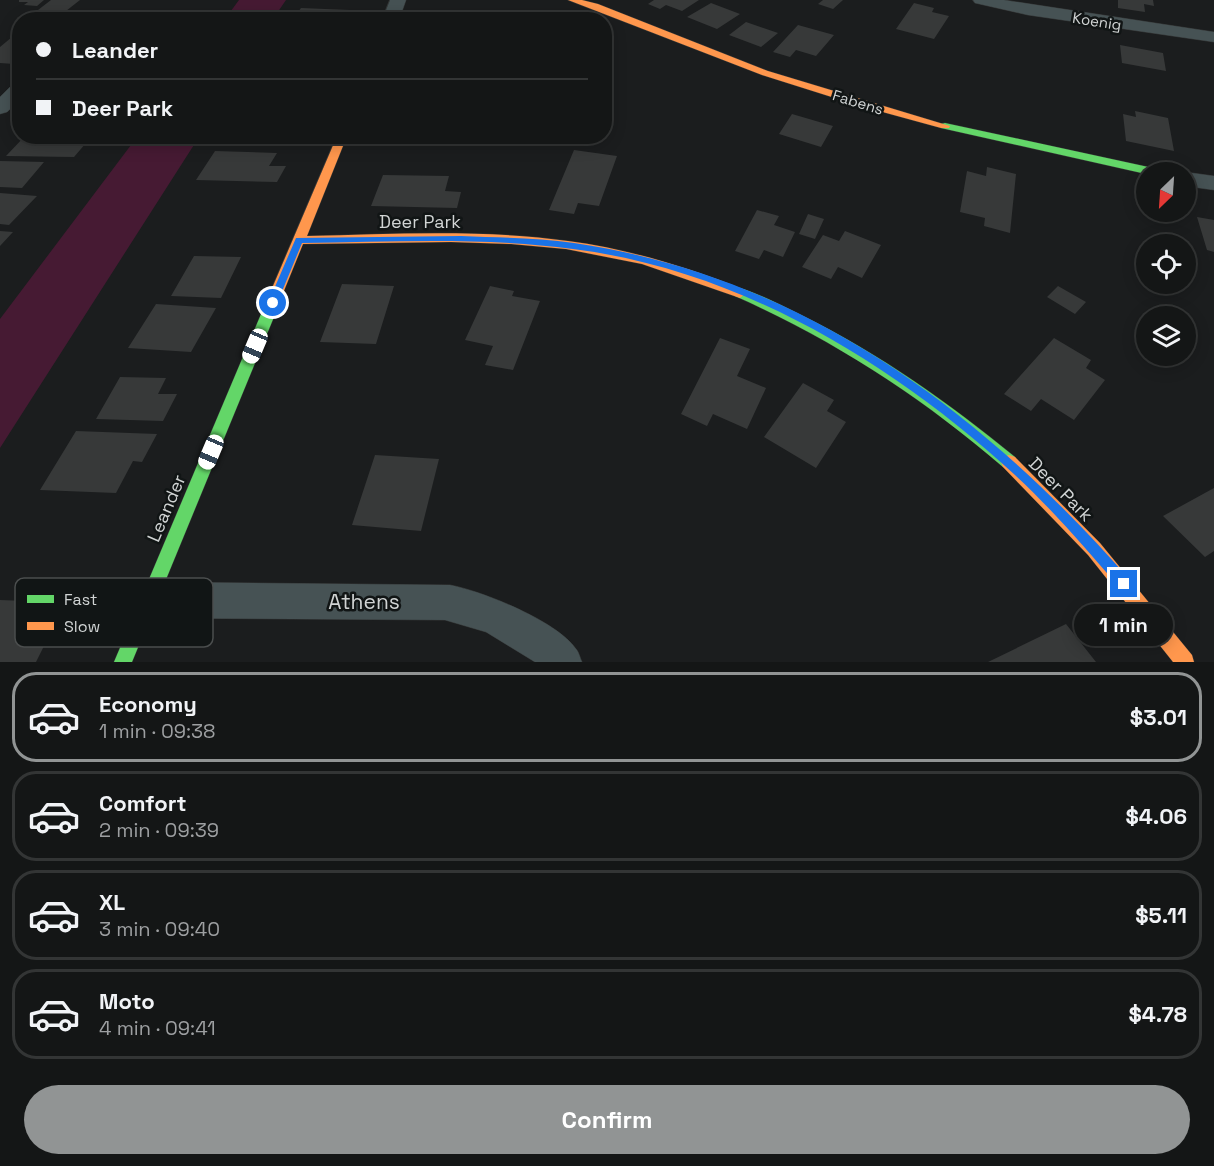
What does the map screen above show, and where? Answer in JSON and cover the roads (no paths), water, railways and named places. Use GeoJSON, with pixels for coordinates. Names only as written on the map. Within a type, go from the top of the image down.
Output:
{"type":"FeatureCollection","features":[{"type":"Feature","properties":{"kind":"street","name":"Fabens"},"geometry":{"type":"LineString","coordinates":[[572,0],[610,12]]}},
{"type":"Feature","properties":{"kind":"street","name":"Koenig"},"geometry":{"type":"LineString","coordinates":[[981,0],[1052,14],[1214,37]]}},
{"type":"Feature","properties":{"kind":"street","name":"Fabens"},"geometry":{"type":"LineString","coordinates":[[612,13],[767,74],[900,115],[1060,154],[1136,169]]}},
{"type":"Feature","properties":{"kind":"street"},"geometry":{"type":"LineString","coordinates":[[0,108],[9,90]]}},
{"type":"Feature","properties":{"kind":"street","name":"Leander"},"geometry":{"type":"LineString","coordinates":[[158,578],[339,144]]}},
{"type":"Feature","properties":{"kind":"street"},"geometry":{"type":"LineString","coordinates":[[1196,181],[1214,183]]}},
{"type":"Feature","properties":{"kind":"street","name":"Deer Park"},"geometry":{"type":"LineString","coordinates":[[299,240],[461,239],[573,246],[655,262],[709,279],[764,301],[853,347],[908,382],[963,423],[1020,473],[1079,531],[1139,601],[1185,662]]}},
{"type":"Feature","properties":{"kind":"street","name":"Athens"},"geometry":{"type":"LineString","coordinates":[[213,600],[401,601],[455,604],[506,622],[553,652],[563,662]]}},
{"type":"Feature","properties":{"kind":"street","name":"Leander"},"geometry":{"type":"LineString","coordinates":[[123,662],[129,647]]}}]}
